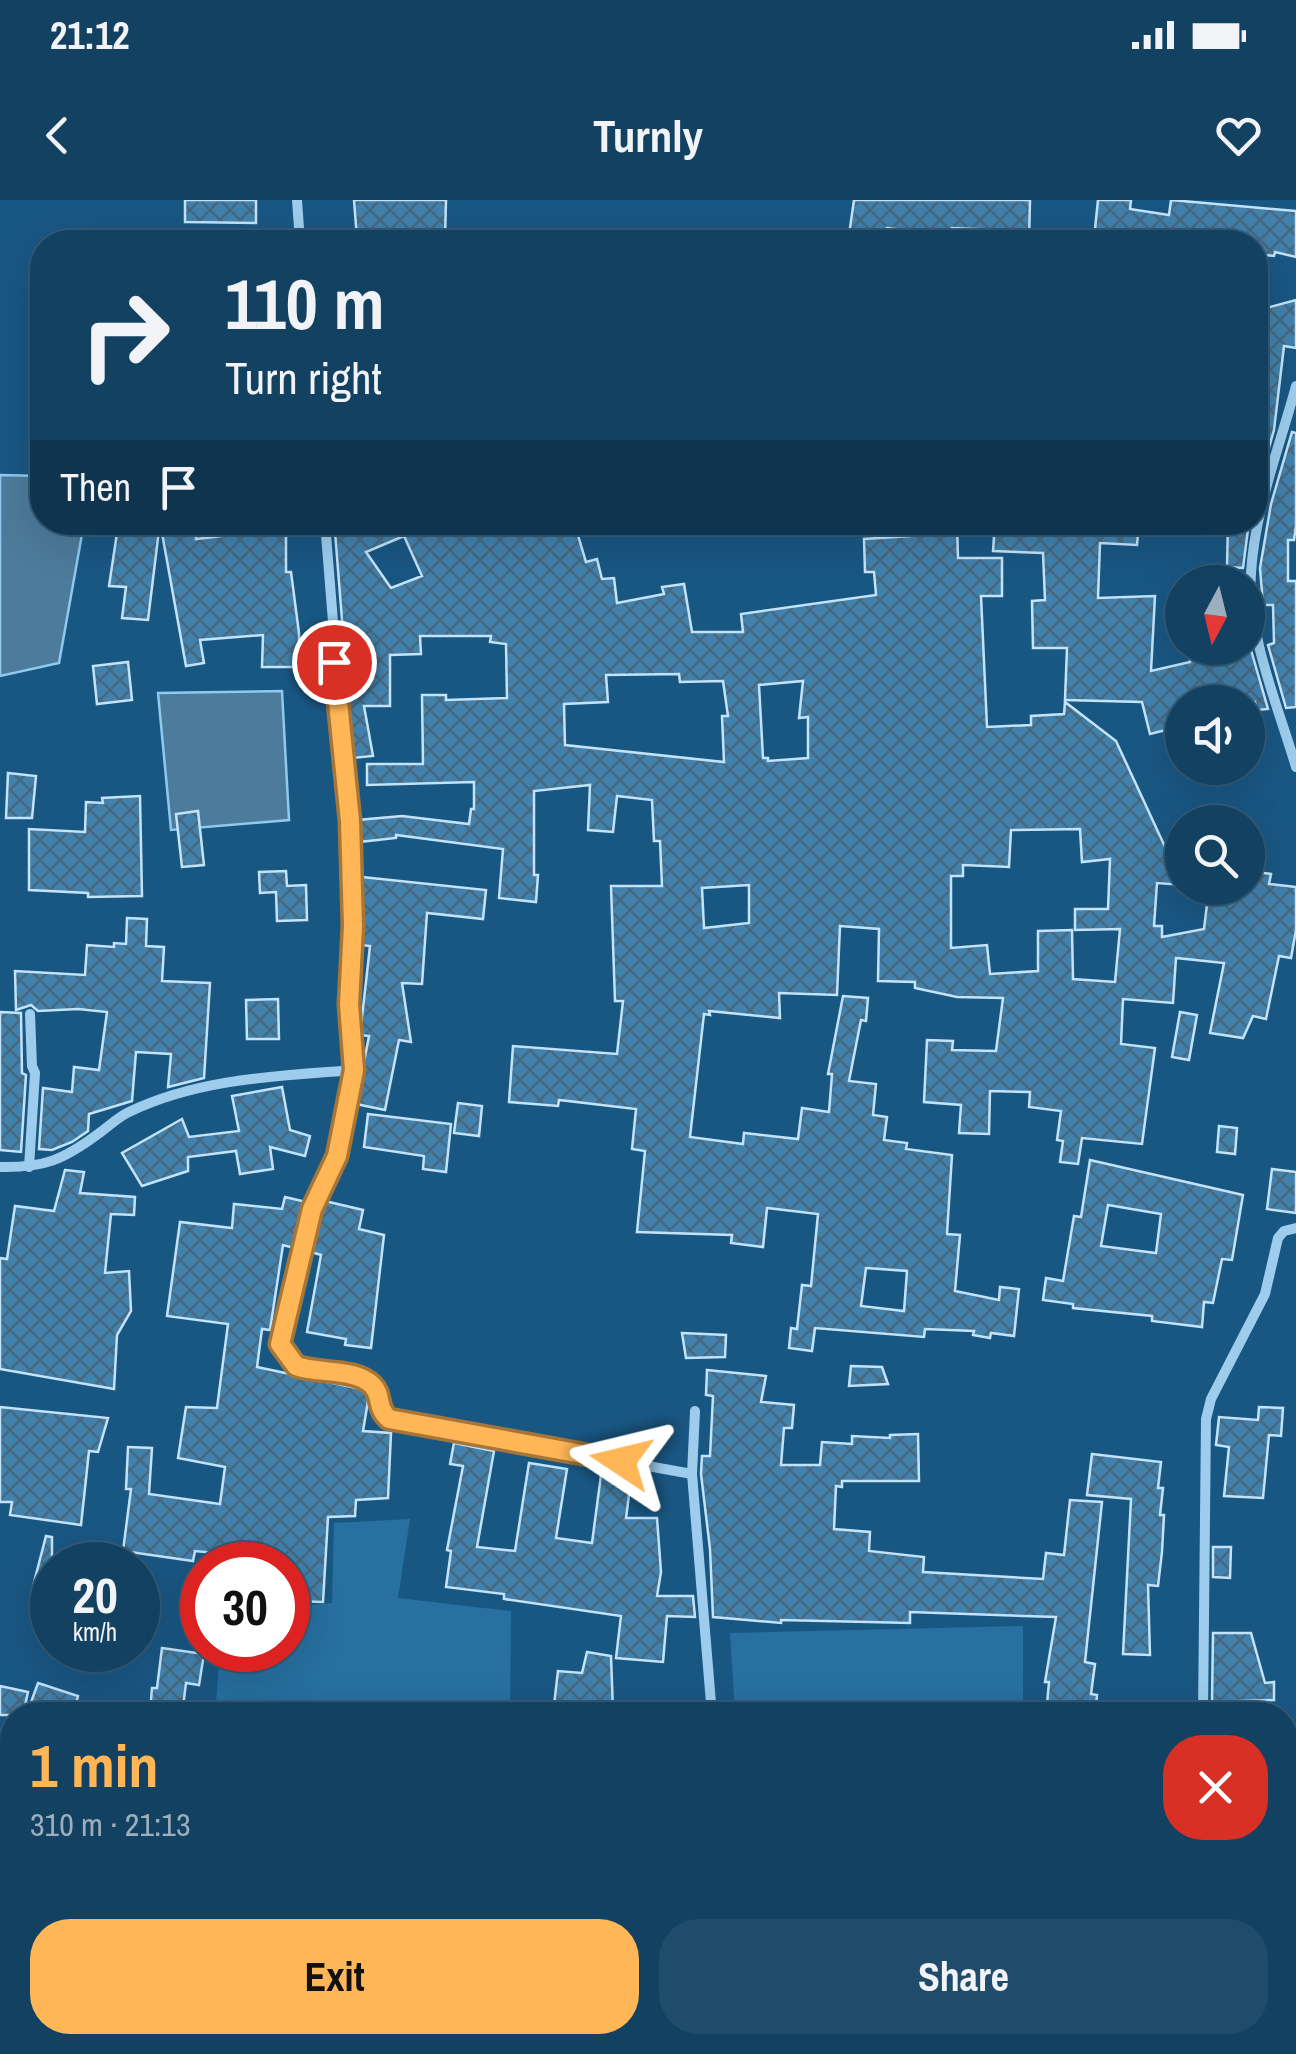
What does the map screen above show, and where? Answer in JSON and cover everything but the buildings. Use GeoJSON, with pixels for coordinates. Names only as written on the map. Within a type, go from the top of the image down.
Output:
{"type":"FeatureCollection","features":[{"type":"Feature","properties":{"kind":"street"},"geometry":{"type":"LineString","coordinates":[[298,200],[299,230]]}},
{"type":"Feature","properties":{"kind":"street"},"geometry":{"type":"LineString","coordinates":[[1268,475],[1296,386]]}},
{"type":"Feature","properties":{"kind":"street"},"geometry":{"type":"LineString","coordinates":[[326,535],[350,821],[353,926],[349,1004],[354,1070],[337,1156],[312,1209],[280,1344],[288,1359],[306,1370],[362,1378],[376,1390],[381,1412],[389,1419],[692,1474]]}},
{"type":"Feature","properties":{"kind":"street"},"geometry":{"type":"LineString","coordinates":[[1257,535],[1250,576],[1258,638],[1296,768]]}},
{"type":"Feature","properties":{"kind":"street"},"geometry":{"type":"LineString","coordinates":[[29,1167],[35,1072],[30,1014]]}},
{"type":"Feature","properties":{"kind":"street"},"geometry":{"type":"LineString","coordinates":[[0,1166],[29,1167],[62,1160],[128,1112],[180,1094],[234,1080],[354,1070]]}},
{"type":"Feature","properties":{"kind":"street"},"geometry":{"type":"LineString","coordinates":[[1204,1702],[1206,1419],[1211,1398],[1265,1294],[1278,1238],[1284,1231],[1296,1228]]}},
{"type":"Feature","properties":{"kind":"street"},"geometry":{"type":"LineString","coordinates":[[695,1411],[692,1474],[711,1702]]}},
{"type":"Feature","properties":{"kind":"shaded area"},"geometry":{"type":"Polygon","coordinates":[[[0,475],[30,476],[30,535],[82,535],[59,663],[0,676],[0,475]]]}},
{"type":"Feature","properties":{"kind":"shaded area"},"geometry":{"type":"Polygon","coordinates":[[[282,691],[289,820],[171,830],[158,693],[282,691]]]}},
{"type":"Feature","properties":{"kind":"shaded area"},"geometry":{"type":"Polygon","coordinates":[[[410,1519],[398,1598],[511,1611],[510,1702],[216,1702],[218,1672],[310,1672],[310,1605],[332,1603],[334,1523],[410,1519]]]}},
{"type":"Feature","properties":{"kind":"shaded area"},"geometry":{"type":"Polygon","coordinates":[[[1023,1626],[1023,1702],[734,1702],[730,1633],[1023,1626]]]}},
{"type":"Feature","properties":{"kind":"route"},"geometry":{"type":"LineString","coordinates":[[334,662],[350,821],[353,926],[349,1004],[354,1070],[337,1156],[312,1209],[280,1344],[296,1366],[362,1378],[372,1384],[381,1412],[389,1419],[621,1461]]}}]}
